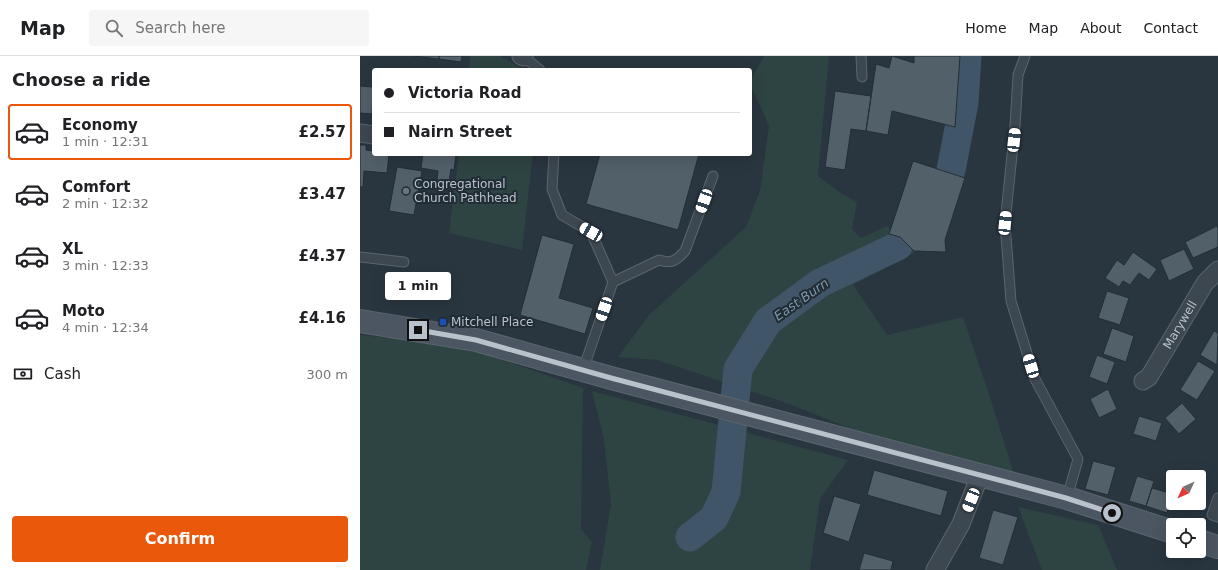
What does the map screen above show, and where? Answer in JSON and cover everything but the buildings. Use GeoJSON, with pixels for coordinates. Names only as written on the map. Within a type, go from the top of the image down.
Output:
{"type":"FeatureCollection","features":[{"type":"Feature","properties":{"kind":"main road"},"geometry":{"type":"LineString","coordinates":[[360,321],[476,340],[611,378],[1014,484],[1166,530]]}},
{"type":"Feature","properties":{"kind":"main road"},"geometry":{"type":"LineString","coordinates":[[1206,543],[1218,547]]}},
{"type":"Feature","properties":{"kind":"street"},"geometry":{"type":"LineString","coordinates":[[360,133],[372,135]]}},
{"type":"Feature","properties":{"kind":"street","name":"Marywell"},"geometry":{"type":"LineString","coordinates":[[1143,381],[1149,377],[1205,283],[1218,270]]}},
{"type":"Feature","properties":{"kind":"street"},"geometry":{"type":"LineString","coordinates":[[935,570],[961,524],[980,475]]}},
{"type":"Feature","properties":{"kind":"lane"},"geometry":{"type":"LineString","coordinates":[[861,56],[862,77]]}},
{"type":"Feature","properties":{"kind":"lane"},"geometry":{"type":"LineString","coordinates":[[1024,56],[1018,75],[1015,126],[1005,223],[1011,300],[1036,379],[1078,459],[1061,497]]}},
{"type":"Feature","properties":{"kind":"lane"},"geometry":{"type":"LineString","coordinates":[[523,57],[537,68]]}},
{"type":"Feature","properties":{"kind":"lane"},"geometry":{"type":"LineString","coordinates":[[554,156],[552,189],[562,215],[591,232],[613,282],[583,370]]}},
{"type":"Feature","properties":{"kind":"lane"},"geometry":{"type":"LineString","coordinates":[[613,282],[659,260],[667,262],[673,261],[685,252],[713,176]]}},
{"type":"Feature","properties":{"kind":"lane"},"geometry":{"type":"LineString","coordinates":[[360,257],[404,262]]}},
{"type":"Feature","properties":{"kind":"lane"},"geometry":{"type":"LineString","coordinates":[[1218,498],[1212,514],[1218,517]]}},
{"type":"Feature","properties":{"kind":"green space"},"geometry":{"type":"Polygon","coordinates":[[[470,56],[500,56],[521,68],[469,68],[470,56]]]}},
{"type":"Feature","properties":{"kind":"green space"},"geometry":{"type":"Polygon","coordinates":[[[764,56],[829,56],[818,176],[844,195],[857,202],[852,229],[861,238],[887,226],[917,251],[853,285],[887,335],[963,317],[1014,474],[865,434],[781,401],[657,360],[618,357],[649,315],[746,227],[760,191],[769,126],[752,88],[752,78],[764,56]]]}},
{"type":"Feature","properties":{"kind":"green space"},"geometry":{"type":"Polygon","coordinates":[[[459,156],[533,156],[522,250],[449,233],[459,156]]]}},
{"type":"Feature","properties":{"kind":"green space"},"geometry":{"type":"Polygon","coordinates":[[[360,335],[420,341],[489,355],[583,388],[581,529],[592,542],[586,570],[360,570],[360,335]]]}},
{"type":"Feature","properties":{"kind":"green space"},"geometry":{"type":"Polygon","coordinates":[[[592,391],[848,460],[820,499],[810,570],[600,570],[611,504],[604,440],[592,391]]]}},
{"type":"Feature","properties":{"kind":"green space"},"geometry":{"type":"Polygon","coordinates":[[[1018,507],[1098,525],[1117,570],[1042,570],[1018,507]]]}},
{"type":"Feature","properties":{"kind":"waterway","name":"East Burn"},"geometry":{"type":"LineString","coordinates":[[951,170],[964,103],[967,56]]}},
{"type":"Feature","properties":{"kind":"waterway","name":"East Burn"},"geometry":{"type":"LineString","coordinates":[[690,537],[714,518],[726,492],[738,369],[768,321],[820,283],[898,246]]}},
{"type":"Feature","properties":{"kind":"place","name":"Congregational Church Pathhead"},"geometry":{"type":"Point","coordinates":[406,191]}},
{"type":"Feature","properties":{"kind":"place","name":"Mitchell Place"},"geometry":{"type":"Point","coordinates":[443,322]}},
{"type":"Feature","properties":{"kind":"route"},"geometry":{"type":"LineString","coordinates":[[418,330],[476,340],[611,378],[1066,498],[1112,513]]}}]}
